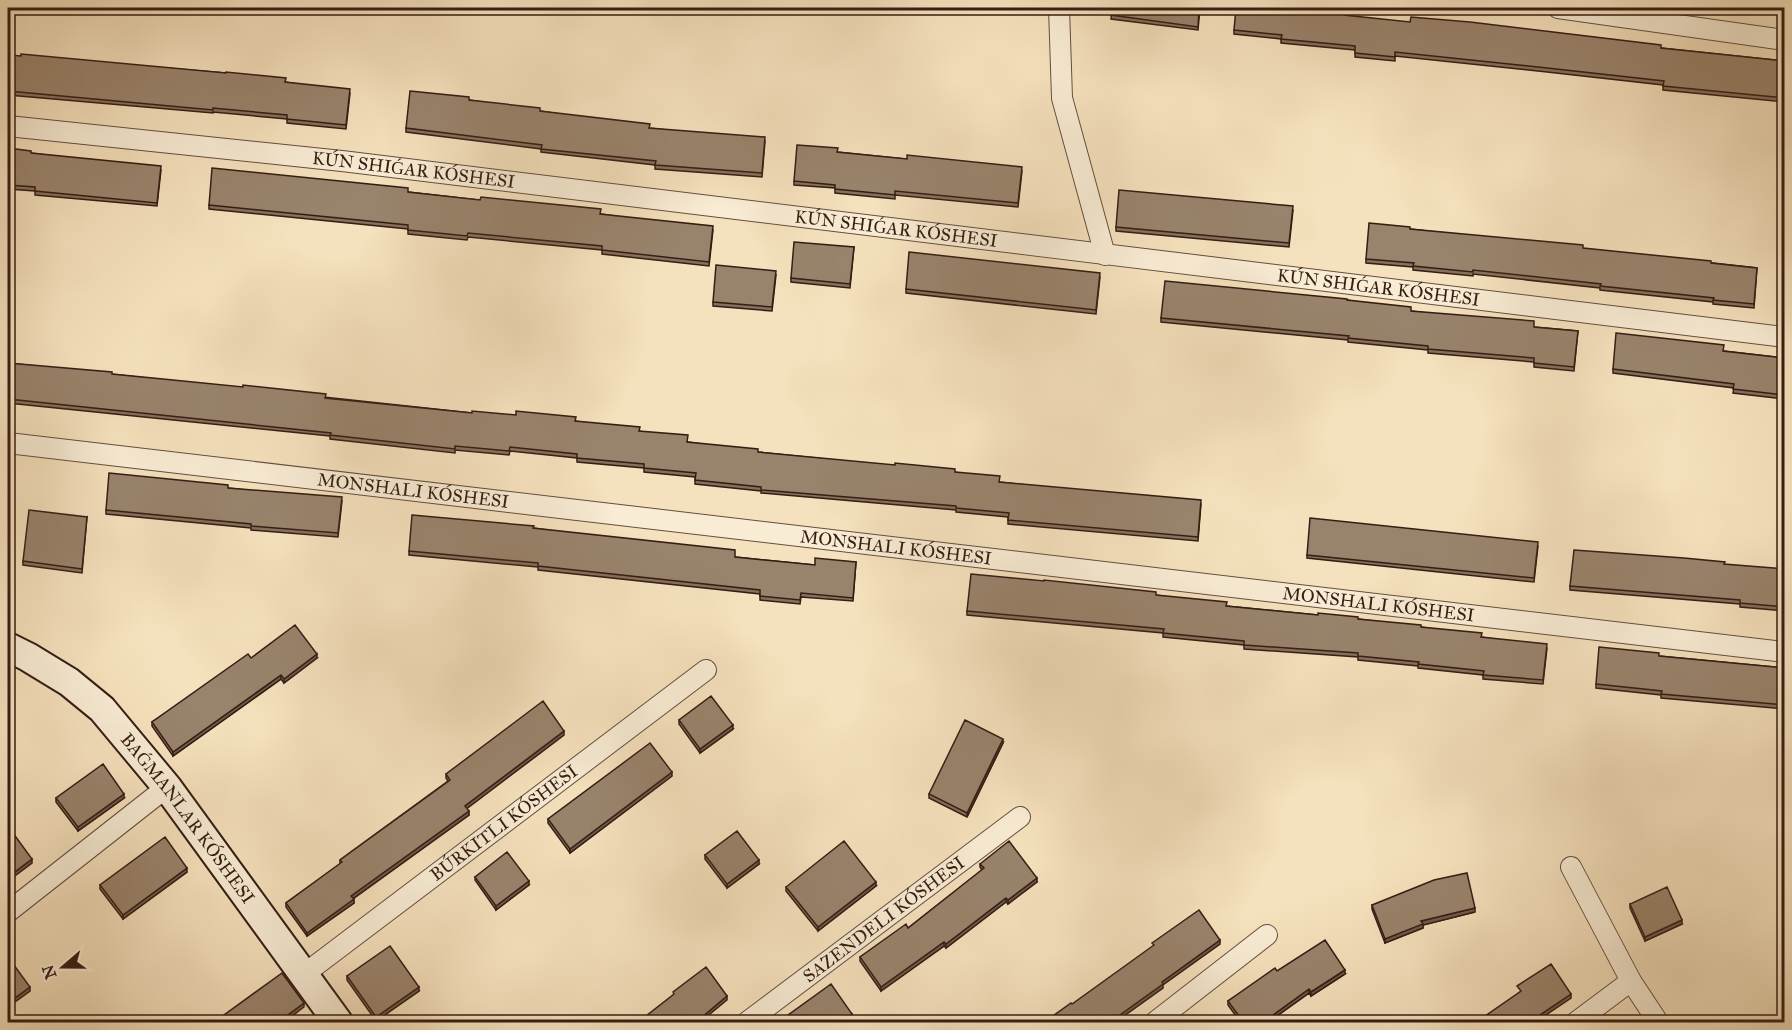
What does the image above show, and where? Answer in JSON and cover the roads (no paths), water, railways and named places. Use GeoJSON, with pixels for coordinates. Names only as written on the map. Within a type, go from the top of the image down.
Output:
{"type":"FeatureCollection","features":[{"type":"Feature","properties":{"kind":"street"},"geometry":{"type":"LineString","coordinates":[[1059,8],[1062,98],[1105,255]]}},
{"type":"Feature","properties":{"kind":"street"},"geometry":{"type":"LineString","coordinates":[[1558,8],[1656,15],[1785,40]]}},
{"type":"Feature","properties":{"kind":"street"},"geometry":{"type":"LineString","coordinates":[[8,126],[353,162],[1785,337]]}},
{"type":"Feature","properties":{"kind":"street"},"geometry":{"type":"LineString","coordinates":[[8,442],[1785,652]]}},
{"type":"Feature","properties":{"kind":"street","name":"BAǴMANLAR KÓSHESI"},"geometry":{"type":"LineString","coordinates":[[8,647],[69,682],[102,709],[167,787],[337,1022]]}},
{"type":"Feature","properties":{"kind":"street","name":"BÚRKITLI KÓSHESI"},"geometry":{"type":"LineString","coordinates":[[303,975],[706,670]]}},
{"type":"Feature","properties":{"kind":"street"},"geometry":{"type":"LineString","coordinates":[[8,912],[167,787]]}},
{"type":"Feature","properties":{"kind":"street","name":"SAZENDELI KÓSHESI"},"geometry":{"type":"LineString","coordinates":[[747,1023],[1020,817]]}},
{"type":"Feature","properties":{"kind":"street"},"geometry":{"type":"LineString","coordinates":[[1572,867],[1631,981],[1658,1023]]}},
{"type":"Feature","properties":{"kind":"street"},"geometry":{"type":"LineString","coordinates":[[1155,1023],[1267,935]]}},
{"type":"Feature","properties":{"kind":"street"},"geometry":{"type":"LineString","coordinates":[[1576,1023],[1631,981]]}}]}
